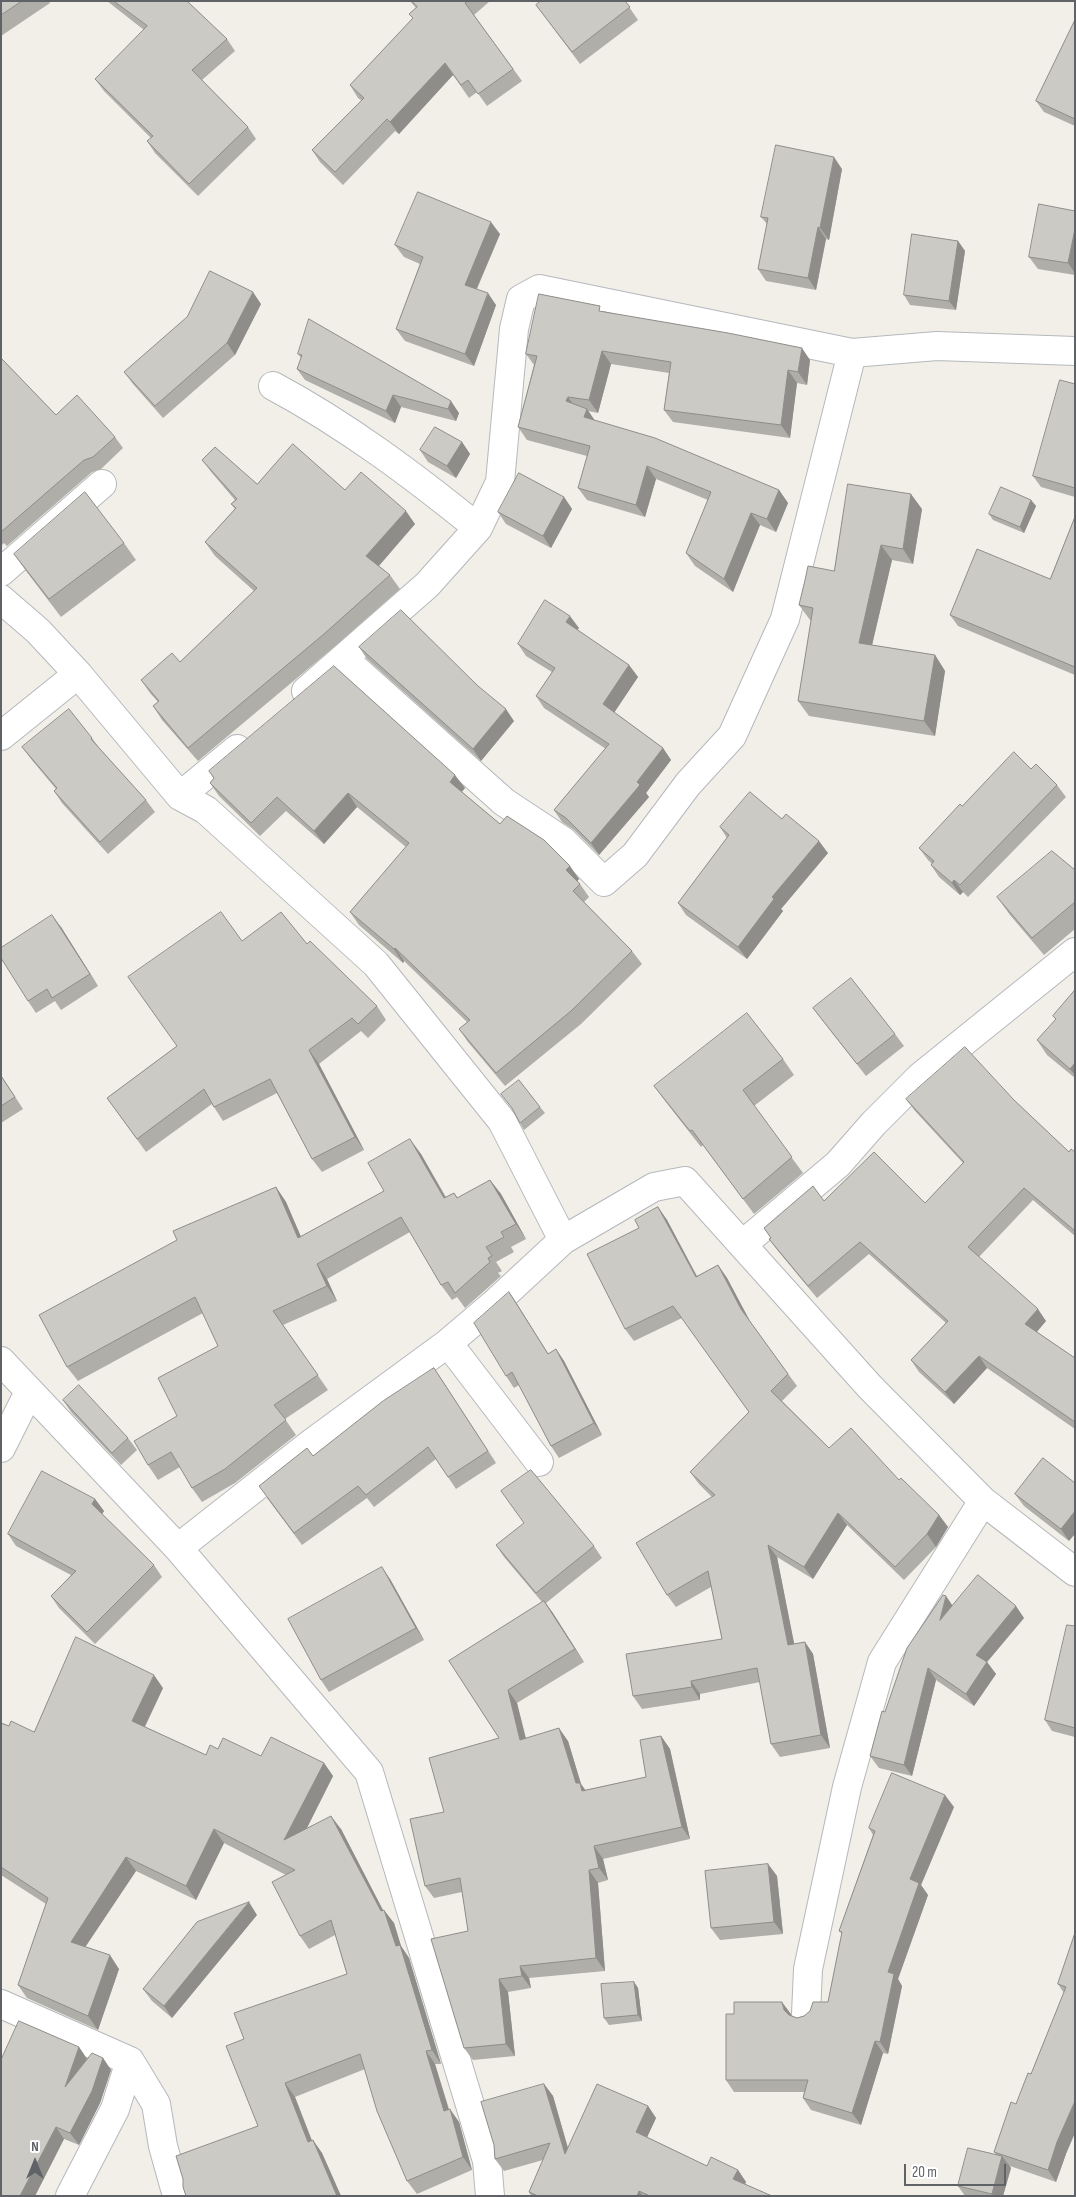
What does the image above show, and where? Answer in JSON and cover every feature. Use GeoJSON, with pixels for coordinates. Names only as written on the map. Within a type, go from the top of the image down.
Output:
{"type":"FeatureCollection","features":[{"type":"Feature","properties":{"kind":"street"},"geometry":{"type":"LineString","coordinates":[[284,709],[344,659],[427,585],[478,528],[500,482],[514,329],[521,299],[539,288],[852,354],[937,346],[1075,351]]}},
{"type":"Feature","properties":{"kind":"street"},"geometry":{"type":"LineString","coordinates":[[344,659],[504,802],[563,841],[604,882],[635,855],[688,784],[732,736],[785,618],[852,354]]}},
{"type":"Feature","properties":{"kind":"street"},"geometry":{"type":"LineString","coordinates":[[273,386],[299,400],[420,481],[478,528]]}},
{"type":"Feature","properties":{"kind":"street"},"geometry":{"type":"LineString","coordinates":[[1,572],[102,484]]}},
{"type":"Feature","properties":{"kind":"street"},"geometry":{"type":"LineString","coordinates":[[1,599],[38,631],[78,674],[180,796],[206,810],[376,964],[502,1121],[563,1240]]}},
{"type":"Feature","properties":{"kind":"street"},"geometry":{"type":"LineString","coordinates":[[1,736],[78,674]]}},
{"type":"Feature","properties":{"kind":"street"},"geometry":{"type":"LineString","coordinates":[[180,796],[255,734]]}},
{"type":"Feature","properties":{"kind":"street"},"geometry":{"type":"LineString","coordinates":[[743,1244],[838,1164],[874,1123],[920,1077],[1075,952]]}},
{"type":"Feature","properties":{"kind":"street"},"geometry":{"type":"LineString","coordinates":[[178,1548],[314,1442],[448,1343],[494,1304],[563,1240],[654,1187],[685,1181],[870,1387],[983,1501],[1074,1571]]}},
{"type":"Feature","properties":{"kind":"street"},"geometry":{"type":"LineString","coordinates":[[448,1343],[539,1462]]}},
{"type":"Feature","properties":{"kind":"street"},"geometry":{"type":"LineString","coordinates":[[1,1361],[28,1392],[178,1548],[369,1772],[487,2161],[490,2196]]}},
{"type":"Feature","properties":{"kind":"street"},"geometry":{"type":"LineString","coordinates":[[1,1448],[28,1392]]}},
{"type":"Feature","properties":{"kind":"street"},"geometry":{"type":"LineString","coordinates":[[806,2014],[808,1969],[847,1787],[882,1662],[983,1501]]}},
{"type":"Feature","properties":{"kind":"street"},"geometry":{"type":"LineString","coordinates":[[1,2004],[130,2061],[156,2104],[163,2146],[177,2196]]}},
{"type":"Feature","properties":{"kind":"street"},"geometry":{"type":"LineString","coordinates":[[70,2196],[115,2109],[130,2061]]}},
{"type":"Feature","properties":{"kind":"building"},"geometry":{"type":"Polygon","coordinates":[[[1,1],[22,1],[1,15],[1,1]]]}},
{"type":"Feature","properties":{"kind":"building"},"geometry":{"type":"Polygon","coordinates":[[[114,1],[187,1],[227,39],[192,70],[248,127],[189,184],[147,141],[153,136],[95,79],[147,26],[114,1]]]}},
{"type":"Feature","properties":{"kind":"building"},"geometry":{"type":"Polygon","coordinates":[[[412,1],[468,1],[465,3],[513,69],[478,94],[468,80],[461,85],[445,63],[390,122],[387,119],[335,172],[312,150],[364,98],[350,85],[413,18],[409,14],[417,7],[412,1]]]}},
{"type":"Feature","properties":{"kind":"building"},"geometry":{"type":"Polygon","coordinates":[[[541,1],[625,1],[630,7],[572,52],[536,5],[541,1]]]}},
{"type":"Feature","properties":{"kind":"building"},"geometry":{"type":"Polygon","coordinates":[[[1075,20],[1075,119],[1036,101],[1075,20]]]}},
{"type":"Feature","properties":{"kind":"building"},"geometry":{"type":"Polygon","coordinates":[[[776,145],[834,157],[808,278],[758,269],[768,218],[761,217],[776,145]]]}},
{"type":"Feature","properties":{"kind":"building"},"geometry":{"type":"Polygon","coordinates":[[[418,192],[491,222],[465,285],[488,293],[465,354],[396,329],[423,257],[395,245],[418,192]]]}},
{"type":"Feature","properties":{"kind":"building"},"geometry":{"type":"Polygon","coordinates":[[[1039,204],[1075,211],[1075,229],[1068,263],[1029,257],[1039,204]]]}},
{"type":"Feature","properties":{"kind":"building"},"geometry":{"type":"Polygon","coordinates":[[[912,234],[958,241],[949,301],[904,295],[912,234]]]}},
{"type":"Feature","properties":{"kind":"building"},"geometry":{"type":"Polygon","coordinates":[[[210,271],[253,292],[227,343],[155,406],[124,372],[187,317],[210,271]]]}},
{"type":"Feature","properties":{"kind":"building"},"geometry":{"type":"Polygon","coordinates":[[[539,294],[600,306],[599,311],[802,348],[798,372],[788,370],[781,425],[664,410],[671,362],[602,351],[589,400],[568,397],[566,401],[587,409],[584,417],[655,438],[779,490],[767,519],[751,513],[724,579],[686,553],[711,492],[647,466],[636,505],[578,488],[590,446],[518,427],[537,356],[526,354],[539,294]]]}},
{"type":"Feature","properties":{"kind":"building"},"geometry":{"type":"Polygon","coordinates":[[[309,319],[451,401],[448,409],[393,395],[386,411],[297,369],[302,355],[298,354],[309,319]]]}},
{"type":"Feature","properties":{"kind":"building"},"geometry":{"type":"Polygon","coordinates":[[[1,358],[56,415],[77,395],[115,437],[93,457],[84,460],[1,532],[1,358]]]}},
{"type":"Feature","properties":{"kind":"building"},"geometry":{"type":"Polygon","coordinates":[[[1060,380],[1075,384],[1075,488],[1033,476],[1060,380]]]}},
{"type":"Feature","properties":{"kind":"building"},"geometry":{"type":"Polygon","coordinates":[[[435,427],[462,442],[447,466],[420,450],[435,427]]]}},
{"type":"Feature","properties":{"kind":"building"},"geometry":{"type":"Polygon","coordinates":[[[293,444],[345,490],[361,472],[406,511],[366,556],[390,575],[324,634],[188,748],[153,706],[159,701],[141,680],[172,653],[180,662],[257,588],[205,542],[236,508],[231,504],[237,499],[202,460],[215,447],[257,484],[293,444]]]}},
{"type":"Feature","properties":{"kind":"building"},"geometry":{"type":"Polygon","coordinates":[[[519,473],[564,497],[543,536],[498,512],[519,473]]]}},
{"type":"Feature","properties":{"kind":"building"},"geometry":{"type":"Polygon","coordinates":[[[848,484],[911,494],[903,549],[881,545],[859,643],[935,655],[924,721],[798,701],[813,608],[799,605],[808,566],[834,571],[848,484]]]}},
{"type":"Feature","properties":{"kind":"building"},"geometry":{"type":"Polygon","coordinates":[[[1001,487],[1031,500],[1020,527],[989,514],[1001,487]]]}},
{"type":"Feature","properties":{"kind":"building"},"geometry":{"type":"Polygon","coordinates":[[[85,492],[124,543],[49,599],[14,554],[85,492]]]}},
{"type":"Feature","properties":{"kind":"building"},"geometry":{"type":"Polygon","coordinates":[[[1075,517],[1075,667],[950,615],[977,549],[1050,579],[1075,517]]]}},
{"type":"Feature","properties":{"kind":"building"},"geometry":{"type":"Polygon","coordinates":[[[545,600],[570,616],[566,622],[629,665],[603,704],[663,748],[637,782],[640,785],[591,843],[566,818],[554,810],[609,744],[536,696],[555,668],[518,644],[545,600]]]}},
{"type":"Feature","properties":{"kind":"building"},"geometry":{"type":"Polygon","coordinates":[[[401,610],[478,686],[506,709],[473,749],[359,647],[401,610]]]}},
{"type":"Feature","properties":{"kind":"building"},"geometry":{"type":"Polygon","coordinates":[[[334,666],[455,775],[450,782],[500,824],[507,816],[544,840],[570,866],[566,870],[580,884],[573,891],[632,951],[571,1011],[496,1073],[459,1029],[470,1020],[395,948],[350,912],[409,843],[348,793],[314,831],[277,797],[251,823],[210,783],[214,778],[209,771],[334,666]]]}},
{"type":"Feature","properties":{"kind":"building"},"geometry":{"type":"Polygon","coordinates":[[[69,709],[91,739],[146,800],[100,842],[54,791],[57,788],[22,747],[69,709]]]}},
{"type":"Feature","properties":{"kind":"building"},"geometry":{"type":"Polygon","coordinates":[[[1014,752],[1031,769],[1036,764],[1057,785],[960,885],[954,880],[952,883],[931,865],[934,861],[919,848],[960,804],[962,806],[1014,752]]]}},
{"type":"Feature","properties":{"kind":"building"},"geometry":{"type":"Polygon","coordinates":[[[750,792],[782,819],[786,814],[819,841],[772,897],[774,899],[738,947],[678,903],[729,835],[720,827],[750,792]]]}},
{"type":"Feature","properties":{"kind":"building"},"geometry":{"type":"Polygon","coordinates":[[[1052,851],[1075,870],[1075,902],[1032,938],[997,897],[1052,851]]]}},
{"type":"Feature","properties":{"kind":"building"},"geometry":{"type":"Polygon","coordinates":[[[221,912],[242,941],[281,912],[307,944],[310,941],[377,1006],[358,1024],[352,1018],[309,1050],[355,1137],[312,1159],[270,1079],[214,1107],[204,1089],[137,1139],[107,1098],[177,1046],[128,977],[221,912]]]}},
{"type":"Feature","properties":{"kind":"building"},"geometry":{"type":"Polygon","coordinates":[[[52,915],[90,974],[52,998],[47,989],[28,1001],[1,958],[1,948],[52,915]]]}},
{"type":"Feature","properties":{"kind":"building"},"geometry":{"type":"Polygon","coordinates":[[[851,978],[895,1034],[857,1064],[813,1008],[851,978]]]}},
{"type":"Feature","properties":{"kind":"building"},"geometry":{"type":"Polygon","coordinates":[[[1075,990],[1075,1063],[1070,1069],[1037,1040],[1056,1019],[1053,1016],[1075,990]]]}},
{"type":"Feature","properties":{"kind":"building"},"geometry":{"type":"Polygon","coordinates":[[[747,1013],[783,1059],[743,1090],[792,1157],[743,1199],[692,1130],[690,1131],[654,1086],[747,1013]]]}},
{"type":"Feature","properties":{"kind":"building"},"geometry":{"type":"Polygon","coordinates":[[[965,1047],[1014,1100],[1069,1152],[1071,1149],[1075,1152],[1075,1231],[1024,1188],[968,1247],[1038,1309],[1025,1324],[1075,1358],[1075,1422],[979,1356],[945,1392],[911,1360],[948,1321],[860,1242],[808,1286],[769,1239],[771,1238],[764,1228],[813,1186],[824,1201],[874,1152],[925,1203],[964,1162],[906,1099],[965,1047]]]}},
{"type":"Feature","properties":{"kind":"building"},"geometry":{"type":"Polygon","coordinates":[[[1,1076],[15,1097],[1,1106],[1,1076]]]}},
{"type":"Feature","properties":{"kind":"building"},"geometry":{"type":"Polygon","coordinates":[[[519,1080],[540,1107],[520,1123],[512,1108],[501,1094],[519,1080]]]}},
{"type":"Feature","properties":{"kind":"building"},"geometry":{"type":"Polygon","coordinates":[[[410,1139],[444,1198],[454,1193],[457,1198],[490,1180],[516,1224],[501,1232],[504,1237],[486,1247],[492,1256],[488,1258],[490,1262],[455,1293],[448,1282],[441,1285],[401,1217],[317,1264],[327,1286],[273,1311],[318,1375],[274,1405],[286,1420],[225,1469],[192,1488],[171,1452],[148,1465],[134,1441],[177,1416],[158,1378],[218,1346],[195,1297],[67,1367],[39,1315],[177,1240],[173,1231],[276,1187],[298,1238],[384,1191],[368,1163],[410,1139]]]}},
{"type":"Feature","properties":{"kind":"building"},"geometry":{"type":"Polygon","coordinates":[[[658,1207],[696,1277],[718,1265],[741,1309],[788,1374],[771,1391],[829,1448],[851,1428],[899,1480],[901,1478],[939,1515],[927,1534],[895,1567],[838,1513],[804,1567],[768,1545],[788,1645],[805,1642],[821,1735],[771,1744],[757,1668],[691,1681],[692,1687],[633,1696],[626,1654],[722,1639],[708,1571],[667,1595],[636,1543],[715,1495],[690,1472],[749,1412],[673,1306],[625,1329],[587,1254],[639,1228],[635,1220],[658,1207]]]}},
{"type":"Feature","properties":{"kind":"building"},"geometry":{"type":"Polygon","coordinates":[[[509,1292],[548,1354],[556,1349],[594,1423],[551,1446],[512,1372],[506,1376],[474,1323],[509,1292]]]}},
{"type":"Feature","properties":{"kind":"building"},"geometry":{"type":"Polygon","coordinates":[[[434,1368],[488,1451],[448,1477],[428,1447],[366,1495],[358,1486],[294,1533],[259,1486],[307,1448],[313,1456],[383,1401],[434,1368]]]}},
{"type":"Feature","properties":{"kind":"building"},"geometry":{"type":"Polygon","coordinates":[[[79,1385],[128,1438],[112,1453],[63,1400],[79,1385]]]}},
{"type":"Feature","properties":{"kind":"building"},"geometry":{"type":"Polygon","coordinates":[[[1043,1458],[1075,1483],[1075,1511],[1061,1529],[1015,1494],[1043,1458]]]}},
{"type":"Feature","properties":{"kind":"building"},"geometry":{"type":"Polygon","coordinates":[[[531,1470],[594,1546],[536,1593],[496,1545],[524,1523],[501,1491],[531,1470]]]}},
{"type":"Feature","properties":{"kind":"building"},"geometry":{"type":"Polygon","coordinates":[[[42,1471],[95,1499],[92,1504],[154,1565],[87,1632],[51,1596],[76,1571],[8,1534],[42,1471]]]}},
{"type":"Feature","properties":{"kind":"building"},"geometry":{"type":"Polygon","coordinates":[[[382,1567],[416,1628],[321,1680],[288,1619],[382,1567]]]}},
{"type":"Feature","properties":{"kind":"building"},"geometry":{"type":"Polygon","coordinates":[[[978,1575],[1016,1606],[976,1655],[987,1662],[966,1694],[928,1668],[904,1765],[870,1756],[882,1711],[885,1712],[907,1648],[943,1595],[946,1596],[940,1620],[978,1575]]]}},
{"type":"Feature","properties":{"kind":"building"},"geometry":{"type":"Polygon","coordinates":[[[544,1601],[575,1649],[508,1690],[520,1740],[559,1728],[576,1783],[580,1783],[582,1791],[646,1777],[640,1740],[661,1736],[682,1827],[594,1846],[599,1868],[589,1870],[596,1958],[520,1966],[522,1976],[499,1979],[506,2044],[464,2048],[431,1939],[468,1931],[460,1878],[425,1886],[410,1819],[444,1812],[429,1758],[499,1738],[449,1661],[544,1601]]]}},
{"type":"Feature","properties":{"kind":"building"},"geometry":{"type":"Polygon","coordinates":[[[1067,1625],[1075,1626],[1075,1728],[1045,1720],[1067,1625]]]}},
{"type":"Feature","properties":{"kind":"building"},"geometry":{"type":"Polygon","coordinates":[[[76,1637],[154,1675],[132,1721],[206,1755],[210,1745],[218,1749],[223,1738],[261,1756],[271,1737],[324,1763],[284,1840],[331,1816],[381,1911],[384,1910],[396,1946],[400,1945],[432,2050],[426,2051],[444,2111],[450,2109],[463,2157],[407,2181],[377,2111],[360,2054],[285,2083],[308,2142],[313,2140],[337,2196],[186,2196],[176,2156],[258,2126],[226,2046],[244,2039],[234,2013],[347,1974],[331,1920],[300,1936],[272,1882],[295,1870],[214,1829],[186,1886],[126,1857],[71,1942],[110,1955],[88,2016],[18,1985],[48,1898],[1,1867],[1,1723],[9,1726],[11,1721],[34,1732],[76,1637]]]}},
{"type":"Feature","properties":{"kind":"building"},"geometry":{"type":"Polygon","coordinates":[[[892,1773],[945,1795],[910,1879],[919,1883],[888,1972],[894,1974],[880,2042],[875,2041],[852,2113],[803,2098],[808,2080],[726,2080],[726,2014],[734,2014],[734,2002],[782,2002],[784,2010],[789,2015],[797,2018],[804,2016],[810,2011],[813,2002],[828,2002],[842,1932],[839,1931],[875,1831],[869,1828],[892,1773]]]}},
{"type":"Feature","properties":{"kind":"building"},"geometry":{"type":"Polygon","coordinates":[[[768,1864],[774,1922],[711,1928],[705,1871],[768,1864]]]}},
{"type":"Feature","properties":{"kind":"building"},"geometry":{"type":"Polygon","coordinates":[[[249,1902],[164,2006],[143,1989],[197,1922],[249,1902]]]}},
{"type":"Feature","properties":{"kind":"building"},"geometry":{"type":"Polygon","coordinates":[[[1075,1933],[1075,2101],[1057,2142],[1048,2170],[994,2152],[1011,2102],[1016,2104],[1028,2073],[1031,2074],[1066,1987],[1058,1984],[1075,1933]]]}},
{"type":"Feature","properties":{"kind":"building"},"geometry":{"type":"Polygon","coordinates":[[[634,1982],[638,2015],[604,2018],[601,1984],[634,1982]]]}},
{"type":"Feature","properties":{"kind":"building"},"geometry":{"type":"Polygon","coordinates":[[[19,2021],[79,2047],[65,2087],[92,2053],[103,2058],[92,2091],[70,2133],[56,2127],[20,2196],[1,2196],[1,2060],[19,2021]]]}},
{"type":"Feature","properties":{"kind":"building"},"geometry":{"type":"Polygon","coordinates":[[[544,2084],[565,2154],[597,2084],[648,2106],[636,2132],[707,2166],[711,2157],[738,2170],[733,2179],[772,2196],[650,2196],[639,2191],[637,2196],[538,2196],[529,2192],[550,2143],[495,2159],[494,2145],[481,2102],[544,2084]]]}},
{"type":"Feature","properties":{"kind":"building"},"geometry":{"type":"Polygon","coordinates":[[[968,2148],[1002,2156],[992,2194],[958,2186],[968,2148]]]}}]}
